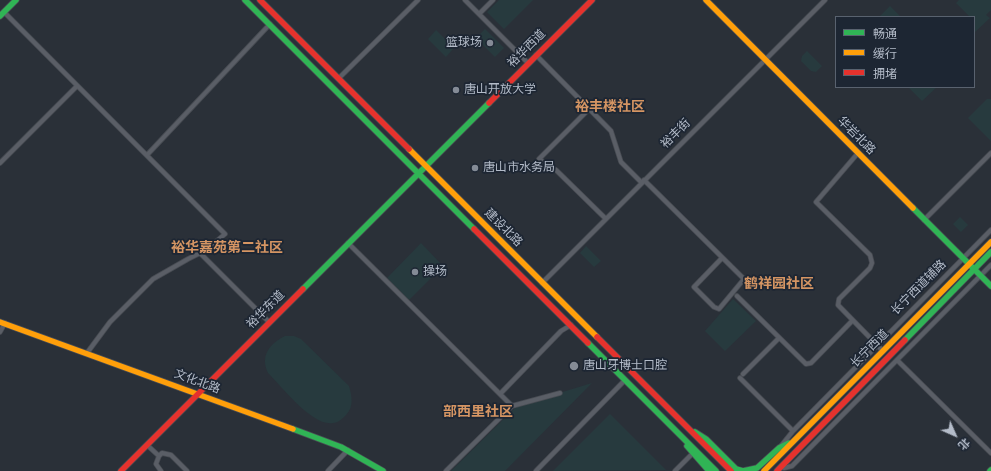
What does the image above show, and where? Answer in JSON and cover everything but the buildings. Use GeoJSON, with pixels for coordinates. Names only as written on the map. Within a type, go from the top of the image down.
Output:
{"type":"FeatureCollection","features":[{"type":"Feature","properties":{"kind":"main road"},"geometry":{"type":"LineString","coordinates":[[2,14],[16,0]]}},
{"type":"Feature","properties":{"kind":"main road","name":"建设北路"},"geometry":{"type":"LineString","coordinates":[[245,0],[419,172],[716,471]]}},
{"type":"Feature","properties":{"kind":"main road","name":"建设北路"},"geometry":{"type":"LineString","coordinates":[[260,0],[731,471]]}},
{"type":"Feature","properties":{"kind":"main road","name":"裕华西道"},"geometry":{"type":"LineString","coordinates":[[426,165],[592,0]]}},
{"type":"Feature","properties":{"kind":"main road","name":"华岩北路"},"geometry":{"type":"LineString","coordinates":[[706,0],[991,286]]}},
{"type":"Feature","properties":{"kind":"main road","name":"裕华东道"},"geometry":{"type":"LineString","coordinates":[[121,471],[426,165]]}},
{"type":"Feature","properties":{"kind":"main road","name":"长宁西道"},"geometry":{"type":"LineString","coordinates":[[764,471],[991,242]]}},
{"type":"Feature","properties":{"kind":"main road","name":"长宁西道"},"geometry":{"type":"LineString","coordinates":[[777,471],[991,252]]}},
{"type":"Feature","properties":{"kind":"main road","name":"文化北路"},"geometry":{"type":"LineString","coordinates":[[3,322],[348,450],[383,471]]}},
{"type":"Feature","properties":{"kind":"main road"},"geometry":{"type":"LineString","coordinates":[[685,426],[706,439],[736,469],[744,471],[757,468],[779,448],[795,440]]}},
{"type":"Feature","properties":{"kind":"main road"},"geometry":{"type":"LineString","coordinates":[[678,433],[692,454],[709,471]]}},
{"type":"Feature","properties":{"kind":"main road"},"geometry":{"type":"LineString","coordinates":[[783,470],[789,459]]}},
{"type":"Feature","properties":{"kind":"street"},"geometry":{"type":"LineString","coordinates":[[339,78],[418,0]]}},
{"type":"Feature","properties":{"kind":"street"},"geometry":{"type":"LineString","coordinates":[[465,0],[528,63]]}},
{"type":"Feature","properties":{"kind":"street"},"geometry":{"type":"LineString","coordinates":[[479,14],[493,0]]}},
{"type":"Feature","properties":{"kind":"street","name":"裕丰街"},"geometry":{"type":"LineString","coordinates":[[542,283],[825,0]]}},
{"type":"Feature","properties":{"kind":"street"},"geometry":{"type":"LineString","coordinates":[[2,14],[147,155],[225,234],[200,254],[188,258],[153,280],[110,322],[86,352]]}},
{"type":"Feature","properties":{"kind":"street"},"geometry":{"type":"LineString","coordinates":[[147,155],[270,24]]}},
{"type":"Feature","properties":{"kind":"street"},"geometry":{"type":"LineString","coordinates":[[536,55],[611,131],[621,162],[643,181],[744,279],[719,309],[714,307],[694,287],[722,258]]}},
{"type":"Feature","properties":{"kind":"street"},"geometry":{"type":"LineString","coordinates":[[0,163],[77,86]]}},
{"type":"Feature","properties":{"kind":"street"},"geometry":{"type":"LineString","coordinates":[[589,109],[539,159],[556,170],[606,219]]}},
{"type":"Feature","properties":{"kind":"street"},"geometry":{"type":"LineString","coordinates":[[858,153],[816,202],[870,255],[872,259],[870,268],[838,302],[839,308],[883,351]]}},
{"type":"Feature","properties":{"kind":"street"},"geometry":{"type":"LineString","coordinates":[[924,220],[991,153]]}},
{"type":"Feature","properties":{"kind":"street","name":"长宁西道辅路"},"geometry":{"type":"LineString","coordinates":[[779,448],[793,431],[991,230]]}},
{"type":"Feature","properties":{"kind":"street"},"geometry":{"type":"LineString","coordinates":[[348,243],[512,406]]}},
{"type":"Feature","properties":{"kind":"street"},"geometry":{"type":"LineString","coordinates":[[200,254],[270,322]]}},
{"type":"Feature","properties":{"kind":"street"},"geometry":{"type":"LineString","coordinates":[[783,470],[792,466],[991,265]]}},
{"type":"Feature","properties":{"kind":"street"},"geometry":{"type":"LineString","coordinates":[[737,296],[806,364],[811,363],[852,321]]}},
{"type":"Feature","properties":{"kind":"street"},"geometry":{"type":"LineString","coordinates":[[0,332],[3,322]]}},
{"type":"Feature","properties":{"kind":"street"},"geometry":{"type":"LineString","coordinates":[[500,394],[561,331],[571,325]]}},
{"type":"Feature","properties":{"kind":"street"},"geometry":{"type":"LineString","coordinates":[[744,374],[779,338]]}},
{"type":"Feature","properties":{"kind":"street"},"geometry":{"type":"LineString","coordinates":[[897,360],[991,453]]}},
{"type":"Feature","properties":{"kind":"street"},"geometry":{"type":"LineString","coordinates":[[740,378],[793,431]]}},
{"type":"Feature","properties":{"kind":"street"},"geometry":{"type":"LineString","coordinates":[[536,471],[625,380]]}},
{"type":"Feature","properties":{"kind":"street"},"geometry":{"type":"LineString","coordinates":[[446,471],[512,406],[560,393]]}},
{"type":"Feature","properties":{"kind":"street"},"geometry":{"type":"LineString","coordinates":[[147,445],[159,456]]}},
{"type":"Feature","properties":{"kind":"street"},"geometry":{"type":"LineString","coordinates":[[328,471],[348,450]]}},
{"type":"Feature","properties":{"kind":"street"},"geometry":{"type":"LineString","coordinates":[[161,471],[156,464],[162,453],[171,455],[187,471]]}},
{"type":"Feature","properties":{"kind":"street"},"geometry":{"type":"LineString","coordinates":[[675,471],[692,454]]}},
{"type":"Feature","properties":{"kind":"green space"},"geometry":{"type":"Polygon","coordinates":[[[499,0],[533,0],[504,29],[487,12],[499,0]]]}},
{"type":"Feature","properties":{"kind":"green space"},"geometry":{"type":"Polygon","coordinates":[[[959,0],[991,0],[991,10],[986,15],[990,18],[975,32],[975,16],[969,16],[956,3],[959,0]]]}},
{"type":"Feature","properties":{"kind":"green space"},"geometry":{"type":"Polygon","coordinates":[[[890,6],[900,16],[880,16],[890,6]]]}},
{"type":"Feature","properties":{"kind":"green space","name":"篮球场"},"geometry":{"type":"Polygon","coordinates":[[[485,29],[504,48],[495,57],[476,38],[485,29]]]}},
{"type":"Feature","properties":{"kind":"green space"},"geometry":{"type":"Polygon","coordinates":[[[436,30],[454,48],[446,57],[428,39],[436,30]]]}},
{"type":"Feature","properties":{"kind":"green space"},"geometry":{"type":"Polygon","coordinates":[[[807,51],[822,66],[816,72],[811,71],[801,61],[802,56],[807,51]]]}},
{"type":"Feature","properties":{"kind":"green space"},"geometry":{"type":"Polygon","coordinates":[[[909,88],[936,88],[922,101],[909,88]]]}},
{"type":"Feature","properties":{"kind":"green space"},"geometry":{"type":"Polygon","coordinates":[[[987,99],[991,99],[991,141],[968,118],[987,99]]]}},
{"type":"Feature","properties":{"kind":"green space"},"geometry":{"type":"Polygon","coordinates":[[[960,217],[968,225],[961,232],[953,224],[960,217]]]}},
{"type":"Feature","properties":{"kind":"green space","name":"操场"},"geometry":{"type":"Polygon","coordinates":[[[421,243],[443,266],[409,300],[387,278],[421,243]]]}},
{"type":"Feature","properties":{"kind":"green space"},"geometry":{"type":"Polygon","coordinates":[[[586,246],[601,261],[594,267],[580,253],[586,246]]]}},
{"type":"Feature","properties":{"kind":"green space"},"geometry":{"type":"Polygon","coordinates":[[[733,299],[756,321],[725,351],[705,331],[733,299]]]}},
{"type":"Feature","properties":{"kind":"green space"},"geometry":{"type":"Polygon","coordinates":[[[285,336],[294,336],[301,339],[349,386],[351,405],[349,412],[340,420],[335,423],[325,423],[316,419],[298,405],[268,373],[265,361],[268,351],[274,343],[285,336]]]}},
{"type":"Feature","properties":{"kind":"green space"},"geometry":{"type":"Polygon","coordinates":[[[592,383],[505,471],[451,471],[517,406],[592,383]]]}},
{"type":"Feature","properties":{"kind":"green space"},"geometry":{"type":"Polygon","coordinates":[[[610,414],[666,470],[553,471],[610,414]]]}},
{"type":"Feature","properties":{"kind":"traffic: fast"},"geometry":{"type":"LineString","coordinates":[[0,16],[16,0]]}},
{"type":"Feature","properties":{"kind":"traffic: fast"},"geometry":{"type":"LineString","coordinates":[[245,0],[474,229]]}},
{"type":"Feature","properties":{"kind":"traffic: fast"},"geometry":{"type":"LineString","coordinates":[[303,289],[489,103]]}},
{"type":"Feature","properties":{"kind":"traffic: fast"},"geometry":{"type":"LineString","coordinates":[[913,208],[991,286]]}},
{"type":"Feature","properties":{"kind":"traffic: fast"},"geometry":{"type":"LineString","coordinates":[[905,340],[991,252]]}},
{"type":"Feature","properties":{"kind":"traffic: fast"},"geometry":{"type":"LineString","coordinates":[[588,343],[716,471]]}},
{"type":"Feature","properties":{"kind":"traffic: fast"},"geometry":{"type":"LineString","coordinates":[[293,429],[341,447],[383,471]]}},
{"type":"Feature","properties":{"kind":"traffic: fast"},"geometry":{"type":"LineString","coordinates":[[695,432],[706,439],[736,469],[743,471],[757,468],[779,448],[789,443]]}},
{"type":"Feature","properties":{"kind":"traffic: fast"},"geometry":{"type":"LineString","coordinates":[[687,446],[709,471]]}},
{"type":"Feature","properties":{"kind":"traffic: slow"},"geometry":{"type":"LineString","coordinates":[[706,0],[913,208]]}},
{"type":"Feature","properties":{"kind":"traffic: slow"},"geometry":{"type":"LineString","coordinates":[[409,149],[597,337]]}},
{"type":"Feature","properties":{"kind":"traffic: slow"},"geometry":{"type":"LineString","coordinates":[[764,471],[991,242]]}},
{"type":"Feature","properties":{"kind":"traffic: slow"},"geometry":{"type":"LineString","coordinates":[[0,322],[293,429]]}},
{"type":"Feature","properties":{"kind":"traffic: jam"},"geometry":{"type":"LineString","coordinates":[[260,0],[409,149]]}},
{"type":"Feature","properties":{"kind":"traffic: jam"},"geometry":{"type":"LineString","coordinates":[[489,103],[592,0]]}},
{"type":"Feature","properties":{"kind":"traffic: jam"},"geometry":{"type":"LineString","coordinates":[[474,229],[588,343]]}},
{"type":"Feature","properties":{"kind":"traffic: jam"},"geometry":{"type":"LineString","coordinates":[[121,471],[303,289]]}},
{"type":"Feature","properties":{"kind":"traffic: jam"},"geometry":{"type":"LineString","coordinates":[[597,337],[731,471]]}},
{"type":"Feature","properties":{"kind":"traffic: jam"},"geometry":{"type":"LineString","coordinates":[[777,471],[905,340]]}},
{"type":"Feature","properties":{"kind":"place","name":"篮球场"},"geometry":{"type":"Point","coordinates":[490,43]}},
{"type":"Feature","properties":{"kind":"place","name":"唐山开放大学"},"geometry":{"type":"Point","coordinates":[456,90]}},
{"type":"Feature","properties":{"kind":"place","name":"唐山市水务局"},"geometry":{"type":"Point","coordinates":[475,168]}},
{"type":"Feature","properties":{"kind":"place","name":"操场"},"geometry":{"type":"Point","coordinates":[415,272]}},
{"type":"Feature","properties":{"kind":"place","name":"唐山牙博士口腔"},"geometry":{"type":"Point","coordinates":[574,366]}},
{"type":"Feature","properties":{"kind":"district","name":"裕丰楼社区"},"geometry":{"type":"Point","coordinates":[610,107]}},
{"type":"Feature","properties":{"kind":"district","name":"裕华嘉苑第二社区"},"geometry":{"type":"Point","coordinates":[227,248]}},
{"type":"Feature","properties":{"kind":"district","name":"鹤祥园社区"},"geometry":{"type":"Point","coordinates":[779,284]}},
{"type":"Feature","properties":{"kind":"district","name":"部西里社区"},"geometry":{"type":"Point","coordinates":[478,412]}}]}
